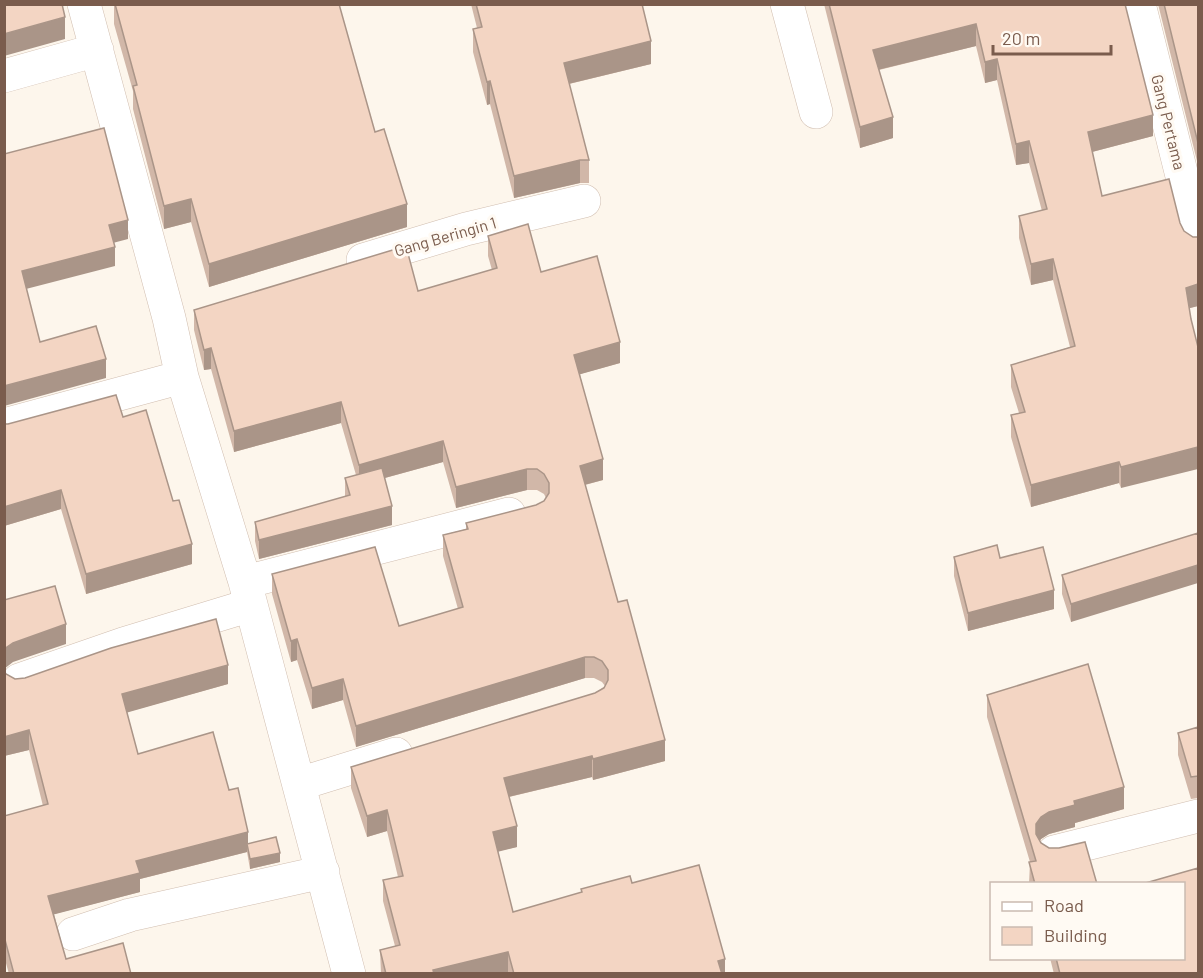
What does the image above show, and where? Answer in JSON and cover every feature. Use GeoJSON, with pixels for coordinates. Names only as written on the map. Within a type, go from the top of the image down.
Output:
{"type":"FeatureCollection","features":[{"type":"Feature","properties":{"kind":"street"},"geometry":{"type":"LineString","coordinates":[[84,4],[180,315],[182,377],[248,593],[349,974]]}},
{"type":"Feature","properties":{"kind":"street"},"geometry":{"type":"LineString","coordinates":[[787,4],[816,112]]}},
{"type":"Feature","properties":{"kind":"street","name":"Gang Pertama"},"geometry":{"type":"LineString","coordinates":[[1139,4],[1198,240]]}},
{"type":"Feature","properties":{"kind":"street"},"geometry":{"type":"LineString","coordinates":[[4,76],[97,50]]}},
{"type":"Feature","properties":{"kind":"street","name":"Gang Beringin 1"},"geometry":{"type":"LineString","coordinates":[[340,267],[465,229],[584,201]]}},
{"type":"Feature","properties":{"kind":"street"},"geometry":{"type":"LineString","coordinates":[[4,425],[182,377]]}},
{"type":"Feature","properties":{"kind":"street"},"geometry":{"type":"LineString","coordinates":[[19,680],[248,593],[531,508]]}},
{"type":"Feature","properties":{"kind":"street"},"geometry":{"type":"LineString","coordinates":[[299,784],[422,746]]}},
{"type":"Feature","properties":{"kind":"street"},"geometry":{"type":"LineString","coordinates":[[1054,852],[1198,816]]}},
{"type":"Feature","properties":{"kind":"street"},"geometry":{"type":"LineString","coordinates":[[73,934],[130,915],[323,872]]}},
{"type":"Feature","properties":{"kind":"building"},"geometry":{"type":"Polygon","coordinates":[[[4,4],[62,4],[65,17],[4,34],[4,4]]]}},
{"type":"Feature","properties":{"kind":"building"},"geometry":{"type":"Polygon","coordinates":[[[115,4],[339,4],[375,132],[384,129],[407,204],[209,264],[191,199],[164,206],[133,86],[137,85],[115,4]]]}},
{"type":"Feature","properties":{"kind":"building"},"geometry":{"type":"Polygon","coordinates":[[[476,4],[642,4],[651,41],[564,63],[589,160],[580,160],[514,176],[490,81],[487,82],[473,29],[482,27],[476,4]]]}},
{"type":"Feature","properties":{"kind":"building"},"geometry":{"type":"Polygon","coordinates":[[[829,4],[1125,4],[1153,115],[1088,132],[1102,196],[1169,179],[1184,231],[1193,237],[1198,237],[1198,284],[1186,288],[1198,347],[1198,447],[1121,467],[1119,462],[1031,485],[1011,415],[1025,412],[1011,365],[1075,346],[1053,259],[1031,264],[1019,216],[1047,209],[1029,141],[1016,144],[997,59],[985,62],[976,24],[873,50],[893,117],[860,127],[829,4]]]}},
{"type":"Feature","properties":{"kind":"building"},"geometry":{"type":"Polygon","coordinates":[[[1164,4],[1198,4],[1198,143],[1164,4]]]}},
{"type":"Feature","properties":{"kind":"building"},"geometry":{"type":"Polygon","coordinates":[[[104,128],[128,220],[109,225],[115,247],[22,271],[40,342],[96,326],[106,359],[4,386],[4,154],[104,128]]]}},
{"type":"Feature","properties":{"kind":"building"},"geometry":{"type":"Polygon","coordinates":[[[528,224],[541,272],[597,256],[620,342],[574,355],[603,459],[580,466],[618,602],[627,600],[665,740],[593,759],[592,756],[504,778],[517,826],[493,832],[513,912],[582,892],[581,889],[630,876],[632,883],[699,865],[725,959],[718,961],[722,974],[514,974],[508,952],[433,970],[434,974],[386,974],[380,950],[400,945],[383,880],[403,876],[387,810],[367,816],[351,767],[595,693],[604,688],[608,680],[608,670],[602,661],[594,657],[585,657],[356,726],[343,679],[312,688],[297,639],[291,641],[272,574],[375,547],[399,626],[463,607],[443,535],[468,529],[466,523],[536,505],[544,501],[549,493],[549,483],[544,474],[537,469],[527,469],[456,487],[443,441],[359,465],[341,402],[234,431],[211,348],[204,350],[194,310],[406,246],[418,291],[497,268],[488,236],[528,224]]]}},
{"type":"Feature","properties":{"kind":"building"},"geometry":{"type":"Polygon","coordinates":[[[116,395],[123,417],[146,410],[173,501],[179,500],[192,544],[86,574],[61,490],[4,507],[4,424],[116,395]]]}},
{"type":"Feature","properties":{"kind":"building"},"geometry":{"type":"Polygon","coordinates":[[[382,468],[392,506],[259,540],[255,522],[350,495],[345,478],[382,468]]]}},
{"type":"Feature","properties":{"kind":"building"},"geometry":{"type":"Polygon","coordinates":[[[1198,533],[1198,565],[1071,604],[1062,575],[1198,533]]]}},
{"type":"Feature","properties":{"kind":"building"},"geometry":{"type":"Polygon","coordinates":[[[997,545],[1000,558],[1043,547],[1054,590],[968,613],[954,557],[997,545]]]}},
{"type":"Feature","properties":{"kind":"building"},"geometry":{"type":"Polygon","coordinates":[[[55,586],[66,624],[13,643],[4,649],[4,600],[55,586]]]}},
{"type":"Feature","properties":{"kind":"building"},"geometry":{"type":"Polygon","coordinates":[[[216,619],[228,665],[122,694],[138,754],[213,732],[229,790],[238,788],[248,832],[136,861],[140,873],[48,896],[66,959],[123,943],[131,974],[14,974],[4,936],[4,816],[48,804],[29,730],[4,737],[4,671],[15,679],[25,678],[111,648],[216,619]]]}},
{"type":"Feature","properties":{"kind":"building"},"geometry":{"type":"Polygon","coordinates":[[[1088,664],[1124,787],[1074,801],[1075,805],[1049,812],[1036,824],[1036,834],[1041,843],[1049,848],[1085,842],[1096,882],[1034,882],[1029,862],[1036,861],[987,695],[1088,664]]]}},
{"type":"Feature","properties":{"kind":"building"},"geometry":{"type":"Polygon","coordinates":[[[1198,727],[1198,776],[1191,777],[1178,733],[1198,727]]]}},
{"type":"Feature","properties":{"kind":"building"},"geometry":{"type":"Polygon","coordinates":[[[276,837],[280,853],[250,859],[247,844],[276,837]]]}},
{"type":"Feature","properties":{"kind":"building"},"geometry":{"type":"Polygon","coordinates":[[[1198,868],[1198,974],[1060,974],[1056,960],[1185,960],[1185,882],[1149,882],[1198,868]]]}}]}
